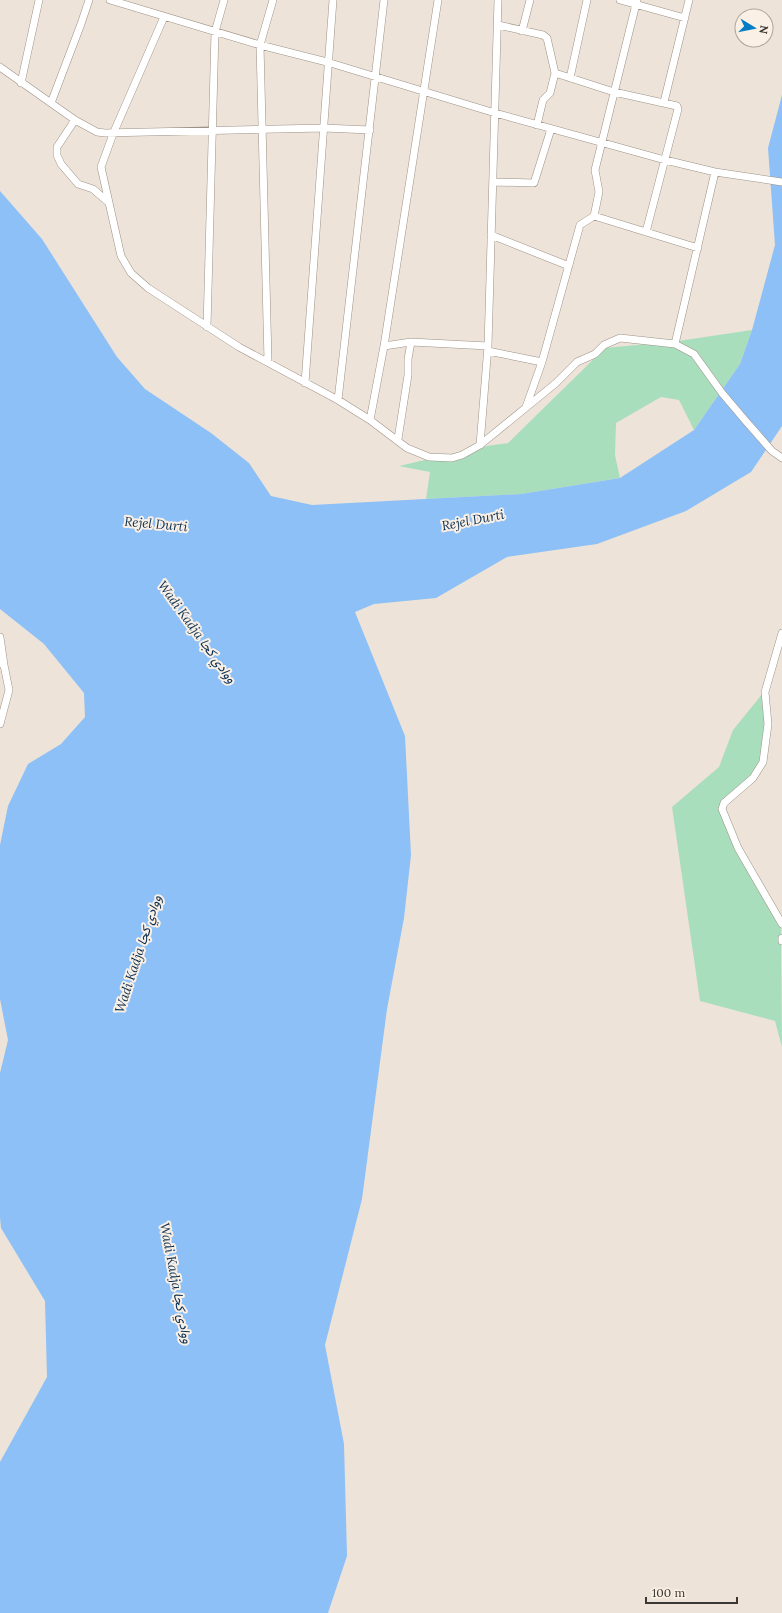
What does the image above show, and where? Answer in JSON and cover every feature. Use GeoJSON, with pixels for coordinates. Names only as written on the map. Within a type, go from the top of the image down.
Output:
{"type":"FeatureCollection","features":[{"type":"Feature","properties":{"kind":"street"},"geometry":{"type":"LineString","coordinates":[[21,83],[39,0]]}},
{"type":"Feature","properties":{"kind":"street"},"geometry":{"type":"LineString","coordinates":[[51,103],[89,0]]}},
{"type":"Feature","properties":{"kind":"street"},"geometry":{"type":"LineString","coordinates":[[110,0],[125,2],[164,17],[260,45],[327,62],[425,93],[601,143],[715,172],[782,182]]}},
{"type":"Feature","properties":{"kind":"street"},"geometry":{"type":"LineString","coordinates":[[207,327],[215,32],[224,0]]}},
{"type":"Feature","properties":{"kind":"street"},"geometry":{"type":"LineString","coordinates":[[268,361],[260,45],[273,0]]}},
{"type":"Feature","properties":{"kind":"street"},"geometry":{"type":"LineString","coordinates":[[305,383],[324,128],[327,62],[333,0]]}},
{"type":"Feature","properties":{"kind":"street"},"geometry":{"type":"LineString","coordinates":[[338,400],[384,0]]}},
{"type":"Feature","properties":{"kind":"street"},"geometry":{"type":"LineString","coordinates":[[370,420],[384,346],[425,93],[438,0]]}},
{"type":"Feature","properties":{"kind":"street"},"geometry":{"type":"LineString","coordinates":[[480,445],[488,348],[498,0]]}},
{"type":"Feature","properties":{"kind":"street"},"geometry":{"type":"LineString","coordinates":[[522,31],[530,0]]}},
{"type":"Feature","properties":{"kind":"street"},"geometry":{"type":"LineString","coordinates":[[570,78],[587,0]]}},
{"type":"Feature","properties":{"kind":"street"},"geometry":{"type":"LineString","coordinates":[[620,0],[637,2],[684,18]]}},
{"type":"Feature","properties":{"kind":"street"},"geometry":{"type":"LineString","coordinates":[[664,102],[689,0]]}},
{"type":"Feature","properties":{"kind":"street"},"geometry":{"type":"LineString","coordinates":[[526,407],[542,362],[580,225],[594,216],[599,192],[595,170],[637,2]]}},
{"type":"Feature","properties":{"kind":"street"},"geometry":{"type":"LineString","coordinates":[[164,17],[113,134],[101,167],[108,202],[122,256],[131,273],[148,288],[239,347],[268,361],[305,383],[338,400],[370,420],[398,439],[407,448],[418,454],[436,458],[452,458],[462,455],[480,445],[577,362],[595,354],[604,345],[614,340],[627,338],[675,344],[694,354],[722,393],[772,451],[782,458]]}},
{"type":"Feature","properties":{"kind":"street"},"geometry":{"type":"LineString","coordinates":[[498,25],[546,36],[555,73],[550,93],[543,100],[537,125]]}},
{"type":"Feature","properties":{"kind":"street"},"geometry":{"type":"LineString","coordinates":[[0,67],[76,120],[97,132],[113,134],[324,128],[370,130]]}},
{"type":"Feature","properties":{"kind":"street"},"geometry":{"type":"LineString","coordinates":[[555,73],[614,92],[664,102],[674,105],[678,109],[646,232]]}},
{"type":"Feature","properties":{"kind":"street"},"geometry":{"type":"LineString","coordinates":[[76,120],[58,147],[57,155],[61,164],[78,184],[93,188],[108,202]]}},
{"type":"Feature","properties":{"kind":"street"},"geometry":{"type":"LineString","coordinates":[[493,182],[534,183],[551,129]]}},
{"type":"Feature","properties":{"kind":"street"},"geometry":{"type":"LineString","coordinates":[[675,344],[715,172]]}},
{"type":"Feature","properties":{"kind":"street"},"geometry":{"type":"LineString","coordinates":[[594,216],[698,248]]}},
{"type":"Feature","properties":{"kind":"street"},"geometry":{"type":"LineString","coordinates":[[491,236],[569,266]]}},
{"type":"Feature","properties":{"kind":"street"},"geometry":{"type":"LineString","coordinates":[[384,346],[411,342],[488,348],[542,362]]}},
{"type":"Feature","properties":{"kind":"street"},"geometry":{"type":"LineString","coordinates":[[398,439],[408,375],[408,359],[411,342]]}},
{"type":"Feature","properties":{"kind":"street"},"geometry":{"type":"LineString","coordinates":[[782,633],[765,692],[768,724],[763,762],[753,778],[724,803],[722,809],[738,848],[782,924]]}},
{"type":"Feature","properties":{"kind":"street"},"geometry":{"type":"LineString","coordinates":[[0,637],[2,664],[9,690],[0,724]]}},
{"type":"Feature","properties":{"kind":"green space"},"geometry":{"type":"Polygon","coordinates":[[[752,330],[740,364],[694,430],[679,400],[661,397],[616,423],[615,455],[620,478],[521,494],[426,499],[430,472],[399,466],[480,447],[508,443],[605,348],[678,341],[752,330]]]}},
{"type":"Feature","properties":{"kind":"green space"},"geometry":{"type":"Polygon","coordinates":[[[763,693],[766,718],[766,736],[761,761],[750,780],[721,808],[781,925],[782,1047],[775,1021],[700,1001],[672,807],[719,767],[733,730],[763,693]]]}},
{"type":"Feature","properties":{"kind":"water"},"geometry":{"type":"Polygon","coordinates":[[[782,95],[782,426],[751,472],[686,511],[597,544],[507,557],[436,598],[374,604],[355,612],[405,736],[411,855],[404,918],[387,1009],[362,1199],[325,1345],[344,1444],[347,1556],[328,1613],[0,1613],[0,1462],[47,1377],[45,1301],[1,1228],[0,1217],[0,1073],[8,1040],[0,999],[0,845],[8,806],[28,764],[61,744],[85,717],[84,693],[44,644],[0,609],[0,191],[42,239],[117,357],[145,389],[211,433],[249,463],[271,496],[312,505],[521,494],[620,478],[694,430],[740,364],[752,330],[775,245],[768,148],[782,95]]]}},
{"type":"Feature","properties":{"kind":"water label","name":"Rejel Durti"},"geometry":{"type":"Point","coordinates":[473,520]}},
{"type":"Feature","properties":{"kind":"water label","name":"Rejel Durti"},"geometry":{"type":"Point","coordinates":[156,524]}},
{"type":"Feature","properties":{"kind":"water label","name":"Wadi Kadja ووادي كجا"},"geometry":{"type":"Point","coordinates":[197,632]}},
{"type":"Feature","properties":{"kind":"water label","name":"Wadi Kadja ووادي كجا"},"geometry":{"type":"Point","coordinates":[138,954]}},
{"type":"Feature","properties":{"kind":"water label","name":"Wadi Kadja ووادي كجا"},"geometry":{"type":"Point","coordinates":[176,1283]}}]}
